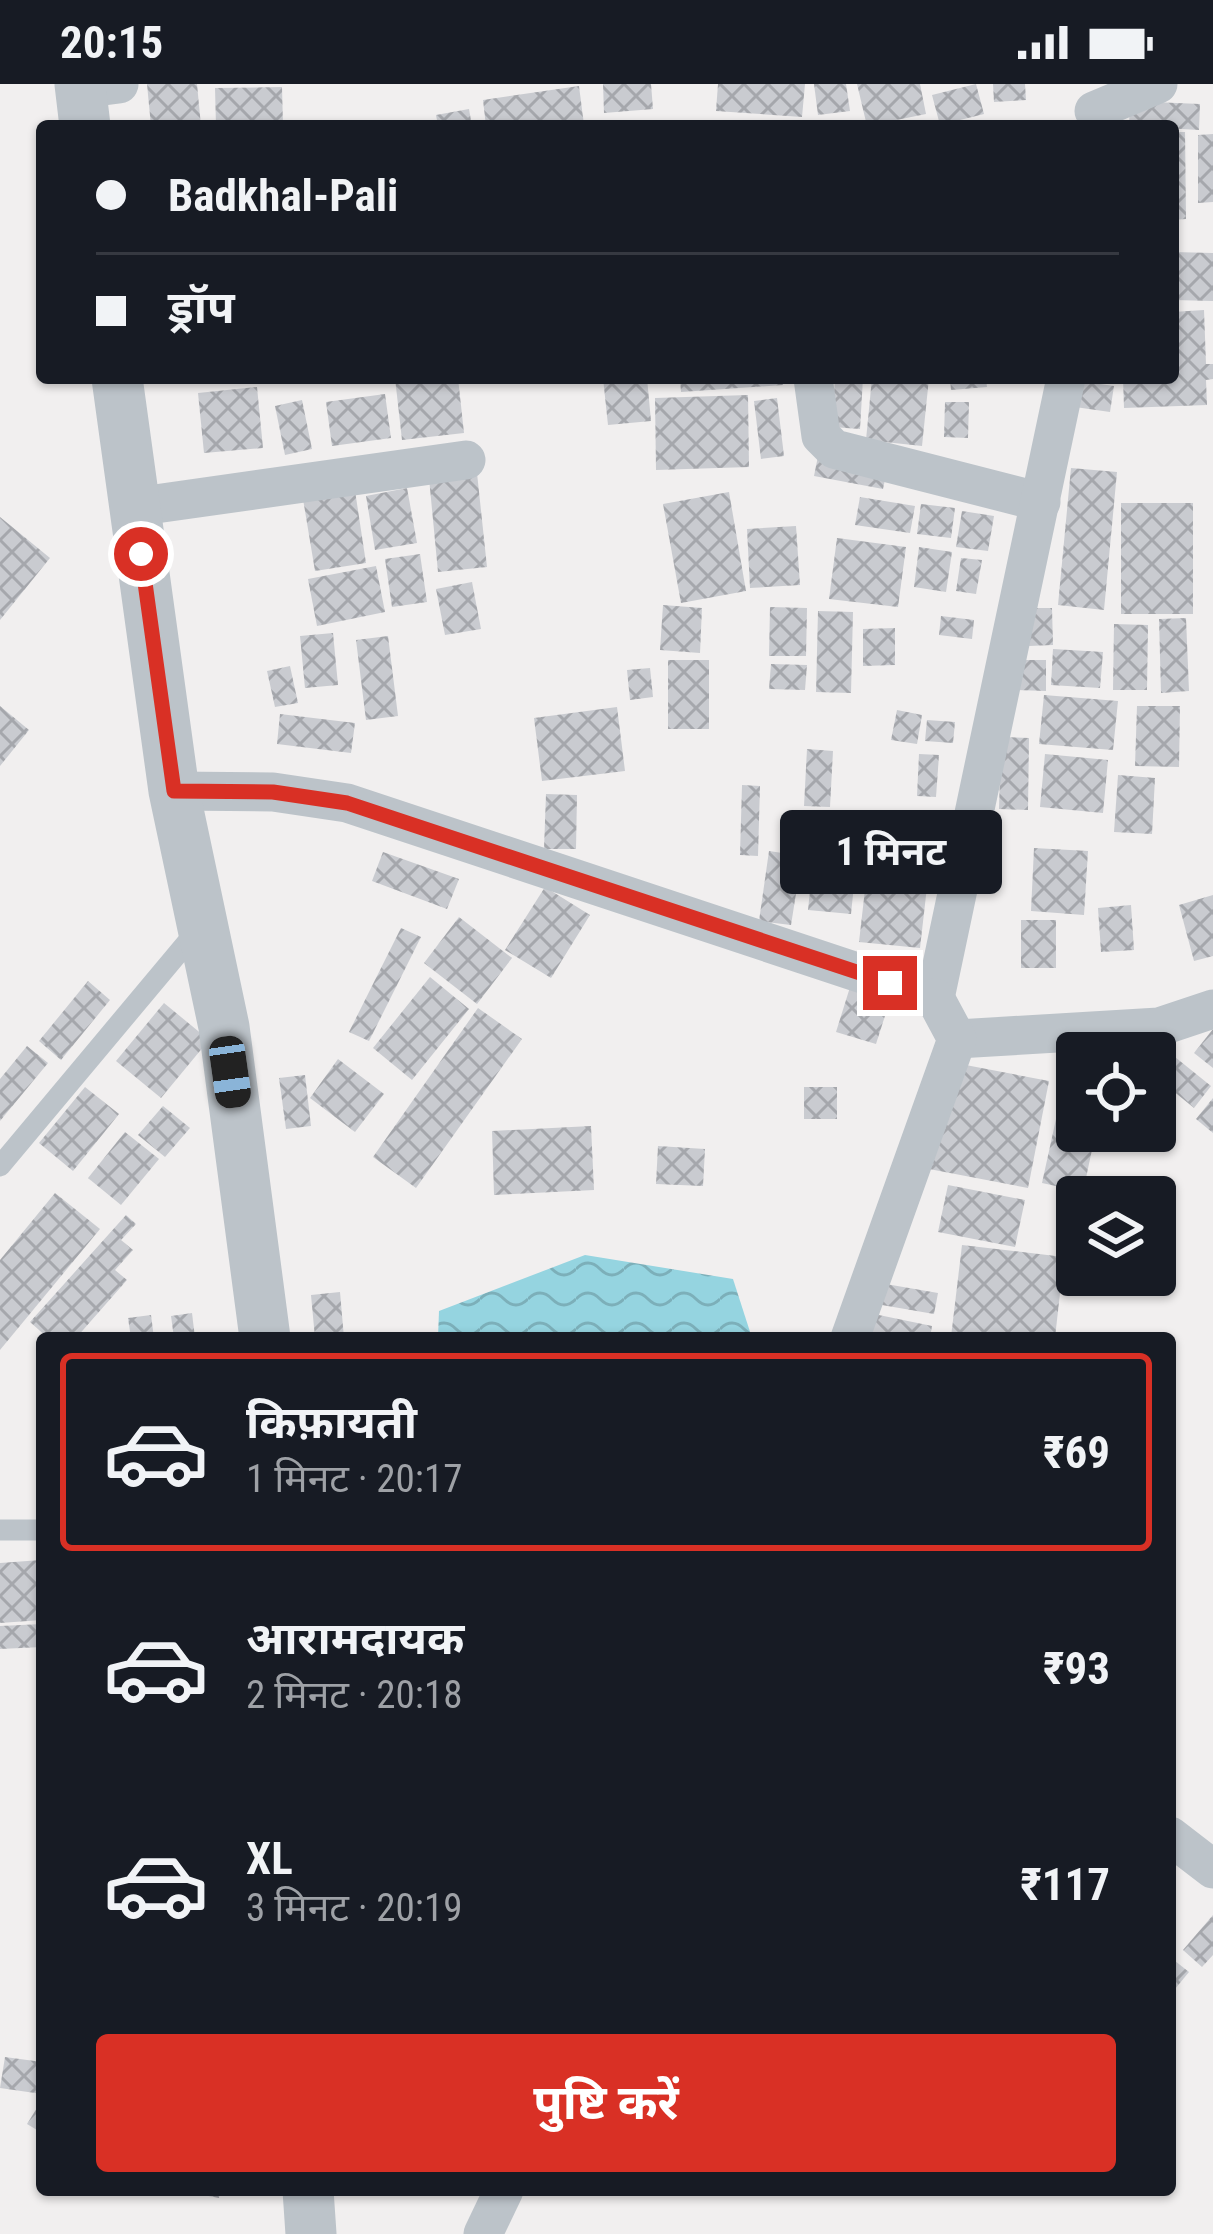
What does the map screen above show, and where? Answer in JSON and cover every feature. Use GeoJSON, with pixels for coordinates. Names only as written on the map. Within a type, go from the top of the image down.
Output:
{"type":"FeatureCollection","features":[{"type":"Feature","properties":{"kind":"street"},"geometry":{"type":"LineString","coordinates":[[1094,107],[1133,98],[1158,84]]}},
{"type":"Feature","properties":{"kind":"street"},"geometry":{"type":"LineString","coordinates":[[118,384],[174,791],[224,1028],[264,1332]]}},
{"type":"Feature","properties":{"kind":"street"},"geometry":{"type":"LineString","coordinates":[[814,384],[821,436],[834,449],[1042,502]]}},
{"type":"Feature","properties":{"kind":"street"},"geometry":{"type":"LineString","coordinates":[[852,1332],[957,1039],[935,998],[1065,384]]}},
{"type":"Feature","properties":{"kind":"street"},"geometry":{"type":"LineString","coordinates":[[134,507],[466,460]]}},
{"type":"Feature","properties":{"kind":"street"},"geometry":{"type":"LineString","coordinates":[[174,791],[273,792],[347,803],[935,998]]}},
{"type":"Feature","properties":{"kind":"street"},"geometry":{"type":"LineString","coordinates":[[957,1039],[1159,1027],[1213,1009]]}},
{"type":"Feature","properties":{"kind":"street"},"geometry":{"type":"LineString","coordinates":[[1176,1841],[1213,1869]]}},
{"type":"Feature","properties":{"kind":"street"},"geometry":{"type":"LineString","coordinates":[[308,2196],[310,2234]]}},
{"type":"Feature","properties":{"kind":"street"},"geometry":{"type":"LineString","coordinates":[[483,2234],[500,2196]]}},
{"type":"Feature","properties":{"kind":"lane"},"geometry":{"type":"LineString","coordinates":[[0,1166],[200,927]]}},
{"type":"Feature","properties":{"kind":"lane"},"geometry":{"type":"LineString","coordinates":[[0,1530],[36,1531]]}},
{"type":"Feature","properties":{"kind":"water"},"geometry":{"type":"Polygon","coordinates":[[[585,1255],[733,1279],[750,1332],[438,1332],[439,1311],[585,1255]]]}},
{"type":"Feature","properties":{"kind":"building"},"geometry":{"type":"Polygon","coordinates":[[[147,84],[197,84],[200,120],[150,120],[147,84]]]}},
{"type":"Feature","properties":{"kind":"building"},"geometry":{"type":"Polygon","coordinates":[[[603,84],[651,84],[653,109],[604,113],[603,84]]]}},
{"type":"Feature","properties":{"kind":"building"},"geometry":{"type":"Polygon","coordinates":[[[718,84],[805,84],[802,117],[716,111],[718,84]]]}},
{"type":"Feature","properties":{"kind":"building"},"geometry":{"type":"Polygon","coordinates":[[[814,84],[846,84],[850,111],[818,115],[814,84]]]}},
{"type":"Feature","properties":{"kind":"building"},"geometry":{"type":"Polygon","coordinates":[[[857,84],[920,84],[926,114],[866,120],[857,84]]]}},
{"type":"Feature","properties":{"kind":"building"},"geometry":{"type":"Polygon","coordinates":[[[976,84],[984,114],[939,120],[932,95],[976,84]]]}},
{"type":"Feature","properties":{"kind":"building"},"geometry":{"type":"Polygon","coordinates":[[[993,84],[1025,84],[1026,100],[994,102],[993,84]]]}},
{"type":"Feature","properties":{"kind":"building"},"geometry":{"type":"Polygon","coordinates":[[[579,86],[583,120],[485,120],[483,100],[579,86]]]}},
{"type":"Feature","properties":{"kind":"building"},"geometry":{"type":"Polygon","coordinates":[[[282,87],[283,120],[216,120],[215,88],[282,87]]]}},
{"type":"Feature","properties":{"kind":"building"},"geometry":{"type":"Polygon","coordinates":[[[1130,101],[1200,104],[1199,130],[1179,129],[1179,120],[1129,120],[1130,101]]]}},
{"type":"Feature","properties":{"kind":"building"},"geometry":{"type":"Polygon","coordinates":[[[469,109],[471,120],[437,120],[436,115],[469,109]]]}},
{"type":"Feature","properties":{"kind":"building"},"geometry":{"type":"Polygon","coordinates":[[[1179,132],[1185,132],[1186,219],[1179,220],[1179,132]]]}},
{"type":"Feature","properties":{"kind":"building"},"geometry":{"type":"Polygon","coordinates":[[[1213,134],[1213,202],[1198,203],[1198,135],[1213,134]]]}},
{"type":"Feature","properties":{"kind":"building"},"geometry":{"type":"Polygon","coordinates":[[[1179,252],[1213,253],[1213,301],[1179,300],[1179,252]]]}},
{"type":"Feature","properties":{"kind":"building"},"geometry":{"type":"Polygon","coordinates":[[[1204,310],[1206,364],[1213,364],[1213,379],[1206,380],[1207,405],[1124,408],[1123,384],[1179,384],[1179,312],[1204,310]]]}},
{"type":"Feature","properties":{"kind":"building"},"geometry":{"type":"Polygon","coordinates":[[[396,384],[459,384],[464,433],[402,440],[396,384]]]}},
{"type":"Feature","properties":{"kind":"building"},"geometry":{"type":"Polygon","coordinates":[[[604,384],[648,384],[651,421],[608,425],[604,384]]]}},
{"type":"Feature","properties":{"kind":"building"},"geometry":{"type":"Polygon","coordinates":[[[680,384],[783,385],[681,392],[680,384]]]}},
{"type":"Feature","properties":{"kind":"building"},"geometry":{"type":"Polygon","coordinates":[[[835,384],[863,384],[860,429],[832,427],[835,384]]]}},
{"type":"Feature","properties":{"kind":"building"},"geometry":{"type":"Polygon","coordinates":[[[871,384],[928,384],[922,446],[866,440],[871,384]]]}},
{"type":"Feature","properties":{"kind":"building"},"geometry":{"type":"Polygon","coordinates":[[[950,384],[987,384],[987,387],[951,390],[950,384]]]}},
{"type":"Feature","properties":{"kind":"building"},"geometry":{"type":"Polygon","coordinates":[[[1079,384],[1114,386],[1110,412],[1075,407],[1079,384]]]}},
{"type":"Feature","properties":{"kind":"building"},"geometry":{"type":"Polygon","coordinates":[[[257,387],[263,448],[204,453],[198,393],[257,387]]]}},
{"type":"Feature","properties":{"kind":"building"},"geometry":{"type":"Polygon","coordinates":[[[385,394],[391,438],[332,446],[326,402],[385,394]]]}},
{"type":"Feature","properties":{"kind":"building"},"geometry":{"type":"Polygon","coordinates":[[[748,395],[749,467],[656,470],[655,398],[748,395]]]}},
{"type":"Feature","properties":{"kind":"building"},"geometry":{"type":"Polygon","coordinates":[[[777,398],[784,456],[761,459],[754,401],[777,398]]]}},
{"type":"Feature","properties":{"kind":"building"},"geometry":{"type":"Polygon","coordinates":[[[302,400],[312,449],[285,455],[275,406],[302,400]]]}},
{"type":"Feature","properties":{"kind":"building"},"geometry":{"type":"Polygon","coordinates":[[[945,402],[969,402],[968,438],[944,437],[945,402]]]}},
{"type":"Feature","properties":{"kind":"building"},"geometry":{"type":"Polygon","coordinates":[[[819,451],[888,465],[883,489],[814,476],[819,451]]]}},
{"type":"Feature","properties":{"kind":"building"},"geometry":{"type":"Polygon","coordinates":[[[1071,468],[1117,472],[1104,610],[1058,605],[1071,468]]]}},
{"type":"Feature","properties":{"kind":"building"},"geometry":{"type":"Polygon","coordinates":[[[477,473],[487,567],[438,572],[429,478],[477,473]]]}},
{"type":"Feature","properties":{"kind":"building"},"geometry":{"type":"Polygon","coordinates":[[[354,484],[366,563],[315,571],[302,493],[354,484]]]}},
{"type":"Feature","properties":{"kind":"building"},"geometry":{"type":"Polygon","coordinates":[[[407,488],[417,543],[375,550],[366,496],[407,488]]]}},
{"type":"Feature","properties":{"kind":"building"},"geometry":{"type":"Polygon","coordinates":[[[729,492],[746,591],[681,603],[663,504],[729,492]]]}},
{"type":"Feature","properties":{"kind":"building"},"geometry":{"type":"Polygon","coordinates":[[[860,497],[915,506],[910,533],[855,525],[860,497]]]}},
{"type":"Feature","properties":{"kind":"building"},"geometry":{"type":"Polygon","coordinates":[[[1121,503],[1193,503],[1193,614],[1121,614],[1121,503]]]}},
{"type":"Feature","properties":{"kind":"building"},"geometry":{"type":"Polygon","coordinates":[[[921,504],[955,508],[951,538],[917,534],[921,504]]]}},
{"type":"Feature","properties":{"kind":"building"},"geometry":{"type":"Polygon","coordinates":[[[962,511],[994,516],[988,551],[956,547],[962,511]]]}},
{"type":"Feature","properties":{"kind":"building"},"geometry":{"type":"Polygon","coordinates":[[[0,517],[50,558],[0,620],[0,517]]]}},
{"type":"Feature","properties":{"kind":"building"},"geometry":{"type":"Polygon","coordinates":[[[796,526],[800,585],[750,588],[747,529],[796,526]]]}},
{"type":"Feature","properties":{"kind":"building"},"geometry":{"type":"Polygon","coordinates":[[[837,538],[906,547],[898,607],[829,599],[837,538]]]}},
{"type":"Feature","properties":{"kind":"building"},"geometry":{"type":"Polygon","coordinates":[[[919,547],[952,552],[946,592],[914,587],[919,547]]]}},
{"type":"Feature","properties":{"kind":"building"},"geometry":{"type":"Polygon","coordinates":[[[420,554],[427,602],[392,607],[385,559],[420,554]]]}},
{"type":"Feature","properties":{"kind":"building"},"geometry":{"type":"Polygon","coordinates":[[[961,558],[982,560],[976,594],[956,591],[961,558]]]}},
{"type":"Feature","properties":{"kind":"building"},"geometry":{"type":"Polygon","coordinates":[[[376,566],[385,612],[317,626],[308,579],[376,566]]]}},
{"type":"Feature","properties":{"kind":"building"},"geometry":{"type":"Polygon","coordinates":[[[472,582],[481,629],[445,635],[436,589],[472,582]]]}},
{"type":"Feature","properties":{"kind":"building"},"geometry":{"type":"Polygon","coordinates":[[[663,605],[702,608],[700,653],[660,650],[663,605]]]}},
{"type":"Feature","properties":{"kind":"building"},"geometry":{"type":"Polygon","coordinates":[[[770,607],[807,608],[806,656],[769,656],[770,607]]]}},
{"type":"Feature","properties":{"kind":"building"},"geometry":{"type":"Polygon","coordinates":[[[1029,608],[1052,608],[1053,645],[1029,646],[1029,608]]]}},
{"type":"Feature","properties":{"kind":"building"},"geometry":{"type":"Polygon","coordinates":[[[818,611],[853,612],[851,693],[816,692],[818,611]]]}},
{"type":"Feature","properties":{"kind":"building"},"geometry":{"type":"Polygon","coordinates":[[[941,616],[974,620],[972,639],[939,635],[941,616]]]}},
{"type":"Feature","properties":{"kind":"building"},"geometry":{"type":"Polygon","coordinates":[[[1186,618],[1189,691],[1161,693],[1159,619],[1186,618]]]}},
{"type":"Feature","properties":{"kind":"building"},"geometry":{"type":"Polygon","coordinates":[[[1114,624],[1148,625],[1147,690],[1113,690],[1114,624]]]}},
{"type":"Feature","properties":{"kind":"building"},"geometry":{"type":"Polygon","coordinates":[[[895,628],[895,665],[863,666],[863,629],[895,628]]]}},
{"type":"Feature","properties":{"kind":"building"},"geometry":{"type":"Polygon","coordinates":[[[333,633],[338,685],[305,688],[300,636],[333,633]]]}},
{"type":"Feature","properties":{"kind":"building"},"geometry":{"type":"Polygon","coordinates":[[[388,636],[398,716],[366,720],[356,640],[388,636]]]}},
{"type":"Feature","properties":{"kind":"building"},"geometry":{"type":"Polygon","coordinates":[[[1053,649],[1103,652],[1100,688],[1051,685],[1053,649]]]}},
{"type":"Feature","properties":{"kind":"building"},"geometry":{"type":"Polygon","coordinates":[[[668,660],[709,660],[709,729],[668,729],[668,660]]]}},
{"type":"Feature","properties":{"kind":"building"},"geometry":{"type":"Polygon","coordinates":[[[1016,660],[1046,660],[1046,691],[1015,690],[1016,660]]]}},
{"type":"Feature","properties":{"kind":"building"},"geometry":{"type":"Polygon","coordinates":[[[771,664],[807,665],[805,690],[769,689],[771,664]]]}},
{"type":"Feature","properties":{"kind":"building"},"geometry":{"type":"Polygon","coordinates":[[[290,666],[298,703],[275,707],[267,671],[290,666]]]}},
{"type":"Feature","properties":{"kind":"building"},"geometry":{"type":"Polygon","coordinates":[[[650,668],[653,697],[630,700],[627,670],[650,668]]]}},
{"type":"Feature","properties":{"kind":"building"},"geometry":{"type":"Polygon","coordinates":[[[1044,695],[1118,701],[1113,750],[1039,744],[1044,695]]]}},
{"type":"Feature","properties":{"kind":"building"},"geometry":{"type":"Polygon","coordinates":[[[0,706],[29,730],[0,766],[0,706]]]}},
{"type":"Feature","properties":{"kind":"building"},"geometry":{"type":"Polygon","coordinates":[[[1137,706],[1180,706],[1179,767],[1135,766],[1137,706]]]}},
{"type":"Feature","properties":{"kind":"building"},"geometry":{"type":"Polygon","coordinates":[[[617,707],[625,771],[542,781],[534,718],[617,707]]]}},
{"type":"Feature","properties":{"kind":"building"},"geometry":{"type":"Polygon","coordinates":[[[897,710],[922,715],[917,744],[891,740],[897,710]]]}},
{"type":"Feature","properties":{"kind":"building"},"geometry":{"type":"Polygon","coordinates":[[[280,714],[355,723],[351,753],[277,744],[280,714]]]}},
{"type":"Feature","properties":{"kind":"building"},"geometry":{"type":"Polygon","coordinates":[[[927,720],[955,722],[953,743],[925,741],[927,720]]]}},
{"type":"Feature","properties":{"kind":"building"},"geometry":{"type":"Polygon","coordinates":[[[1001,737],[1029,738],[1028,810],[999,809],[1001,737]]]}},
{"type":"Feature","properties":{"kind":"building"},"geometry":{"type":"Polygon","coordinates":[[[807,749],[833,751],[830,807],[804,806],[807,749]]]}},
{"type":"Feature","properties":{"kind":"building"},"geometry":{"type":"Polygon","coordinates":[[[919,754],[939,755],[936,797],[917,796],[919,754]]]}},
{"type":"Feature","properties":{"kind":"building"},"geometry":{"type":"Polygon","coordinates":[[[1045,754],[1108,760],[1103,813],[1040,807],[1045,754]]]}},
{"type":"Feature","properties":{"kind":"building"},"geometry":{"type":"Polygon","coordinates":[[[1118,775],[1155,778],[1152,834],[1114,832],[1118,775]]]}},
{"type":"Feature","properties":{"kind":"building"},"geometry":{"type":"Polygon","coordinates":[[[742,785],[760,786],[758,856],[740,855],[742,785]]]}},
{"type":"Feature","properties":{"kind":"building"},"geometry":{"type":"Polygon","coordinates":[[[546,794],[577,795],[576,849],[544,849],[546,794]]]}},
{"type":"Feature","properties":{"kind":"building"},"geometry":{"type":"Polygon","coordinates":[[[1034,848],[1088,851],[1084,915],[1031,911],[1034,848]]]}},
{"type":"Feature","properties":{"kind":"building"},"geometry":{"type":"Polygon","coordinates":[[[769,851],[802,856],[791,925],[759,921],[769,851]]]}},
{"type":"Feature","properties":{"kind":"building"},"geometry":{"type":"Polygon","coordinates":[[[383,852],[459,879],[447,909],[372,881],[383,852]]]}},
{"type":"Feature","properties":{"kind":"building"},"geometry":{"type":"Polygon","coordinates":[[[812,871],[855,875],[851,914],[808,910],[812,871]]]}},
{"type":"Feature","properties":{"kind":"building"},"geometry":{"type":"Polygon","coordinates":[[[867,872],[928,878],[920,948],[859,942],[867,872]]]}},
{"type":"Feature","properties":{"kind":"building"},"geometry":{"type":"Polygon","coordinates":[[[545,887],[590,915],[551,978],[505,950],[545,887]]]}},
{"type":"Feature","properties":{"kind":"building"},"geometry":{"type":"Polygon","coordinates":[[[1213,895],[1213,956],[1194,961],[1179,905],[1213,895]]]}},
{"type":"Feature","properties":{"kind":"building"},"geometry":{"type":"Polygon","coordinates":[[[1131,905],[1134,950],[1101,952],[1098,908],[1131,905]]]}},
{"type":"Feature","properties":{"kind":"building"},"geometry":{"type":"Polygon","coordinates":[[[459,917],[512,958],[477,1004],[424,963],[459,917]]]}},
{"type":"Feature","properties":{"kind":"building"},"geometry":{"type":"Polygon","coordinates":[[[1021,920],[1056,920],[1056,968],[1021,968],[1021,920]]]}},
{"type":"Feature","properties":{"kind":"building"},"geometry":{"type":"Polygon","coordinates":[[[401,928],[421,937],[369,1041],[349,1032],[401,928]]]}},
{"type":"Feature","properties":{"kind":"building"},"geometry":{"type":"Polygon","coordinates":[[[430,977],[469,1009],[412,1080],[373,1048],[430,977]]]}},
{"type":"Feature","properties":{"kind":"building"},"geometry":{"type":"Polygon","coordinates":[[[88,981],[110,1000],[61,1060],[39,1041],[88,981]]]}},
{"type":"Feature","properties":{"kind":"building"},"geometry":{"type":"Polygon","coordinates":[[[851,984],[891,997],[876,1044],[836,1032],[851,984]]]}},
{"type":"Feature","properties":{"kind":"building"},"geometry":{"type":"Polygon","coordinates":[[[164,1003],[209,1040],[161,1098],[116,1061],[164,1003]]]}},
{"type":"Feature","properties":{"kind":"building"},"geometry":{"type":"Polygon","coordinates":[[[478,1008],[522,1039],[416,1188],[373,1157],[478,1008]]]}},
{"type":"Feature","properties":{"kind":"building"},"geometry":{"type":"Polygon","coordinates":[[[1213,1029],[1213,1068],[1194,1053],[1213,1029]]]}},
{"type":"Feature","properties":{"kind":"building"},"geometry":{"type":"Polygon","coordinates":[[[27,1046],[48,1063],[0,1121],[0,1079],[27,1046]]]}},
{"type":"Feature","properties":{"kind":"building"},"geometry":{"type":"Polygon","coordinates":[[[1176,1058],[1211,1086],[1194,1108],[1176,1093],[1176,1058]]]}},
{"type":"Feature","properties":{"kind":"building"},"geometry":{"type":"Polygon","coordinates":[[[338,1059],[384,1094],[355,1132],[310,1098],[338,1059]]]}},
{"type":"Feature","properties":{"kind":"building"},"geometry":{"type":"Polygon","coordinates":[[[950,1062],[1049,1081],[1028,1188],[929,1169],[950,1062]]]}},
{"type":"Feature","properties":{"kind":"building"},"geometry":{"type":"Polygon","coordinates":[[[305,1075],[311,1126],[286,1129],[279,1078],[305,1075]]]}},
{"type":"Feature","properties":{"kind":"building"},"geometry":{"type":"Polygon","coordinates":[[[85,1087],[119,1114],[73,1171],[39,1143],[85,1087]]]}},
{"type":"Feature","properties":{"kind":"building"},"geometry":{"type":"Polygon","coordinates":[[[804,1087],[837,1087],[837,1119],[804,1119],[804,1087]]]}},
{"type":"Feature","properties":{"kind":"building"},"geometry":{"type":"Polygon","coordinates":[[[1213,1098],[1213,1133],[1196,1119],[1213,1098]]]}},
{"type":"Feature","properties":{"kind":"building"},"geometry":{"type":"Polygon","coordinates":[[[163,1106],[190,1128],[165,1157],[138,1135],[163,1106]]]}},
{"type":"Feature","properties":{"kind":"building"},"geometry":{"type":"Polygon","coordinates":[[[1056,1119],[1056,1152],[1092,1152],[1086,1176],[1056,1176],[1056,1186],[1042,1183],[1056,1119]]]}},
{"type":"Feature","properties":{"kind":"building"},"geometry":{"type":"Polygon","coordinates":[[[591,1126],[594,1190],[494,1195],[492,1131],[591,1126]]]}},
{"type":"Feature","properties":{"kind":"building"},"geometry":{"type":"Polygon","coordinates":[[[125,1132],[159,1159],[121,1205],[88,1178],[125,1132]]]}},
{"type":"Feature","properties":{"kind":"building"},"geometry":{"type":"Polygon","coordinates":[[[658,1146],[705,1149],[703,1186],[656,1184],[658,1146]]]}},
{"type":"Feature","properties":{"kind":"building"},"geometry":{"type":"Polygon","coordinates":[[[948,1185],[1025,1200],[1015,1247],[938,1232],[948,1185]]]}},
{"type":"Feature","properties":{"kind":"building"},"geometry":{"type":"Polygon","coordinates":[[[55,1193],[100,1229],[0,1350],[0,1260],[55,1193]]]}},
{"type":"Feature","properties":{"kind":"building"},"geometry":{"type":"Polygon","coordinates":[[[126,1215],[136,1224],[121,1240],[133,1250],[115,1270],[127,1280],[81,1332],[41,1332],[30,1322],[126,1215]]]}},
{"type":"Feature","properties":{"kind":"building"},"geometry":{"type":"Polygon","coordinates":[[[962,1245],[1056,1256],[1056,1296],[1060,1296],[1056,1332],[952,1332],[962,1245]]]}},
{"type":"Feature","properties":{"kind":"building"},"geometry":{"type":"Polygon","coordinates":[[[880,1283],[938,1293],[934,1314],[876,1304],[880,1283]]]}},
{"type":"Feature","properties":{"kind":"building"},"geometry":{"type":"Polygon","coordinates":[[[340,1292],[343,1332],[314,1332],[311,1295],[340,1292]]]}},
{"type":"Feature","properties":{"kind":"building"},"geometry":{"type":"Polygon","coordinates":[[[192,1313],[194,1332],[173,1332],[171,1316],[192,1313]]]}},
{"type":"Feature","properties":{"kind":"building"},"geometry":{"type":"Polygon","coordinates":[[[874,1314],[932,1326],[931,1332],[870,1332],[874,1314]]]}},
{"type":"Feature","properties":{"kind":"building"},"geometry":{"type":"Polygon","coordinates":[[[151,1315],[153,1332],[130,1332],[128,1318],[151,1315]]]}},
{"type":"Feature","properties":{"kind":"building"},"geometry":{"type":"Polygon","coordinates":[[[36,1560],[36,1620],[0,1623],[0,1563],[36,1560]]]}},
{"type":"Feature","properties":{"kind":"building"},"geometry":{"type":"Polygon","coordinates":[[[36,1624],[36,1647],[0,1649],[0,1626],[36,1624]]]}},
{"type":"Feature","properties":{"kind":"building"},"geometry":{"type":"Polygon","coordinates":[[[1213,1915],[1213,1955],[1202,1967],[1183,1950],[1213,1915]]]}},
{"type":"Feature","properties":{"kind":"building"},"geometry":{"type":"Polygon","coordinates":[[[1176,1962],[1189,1972],[1176,1988],[1176,1962]]]}},
{"type":"Feature","properties":{"kind":"building"},"geometry":{"type":"Polygon","coordinates":[[[5,2057],[36,2061],[36,2093],[0,2088],[5,2057]]]}},
{"type":"Feature","properties":{"kind":"route"},"geometry":{"type":"LineString","coordinates":[[141,554],[174,791],[273,792],[347,803],[890,983]]}}]}
